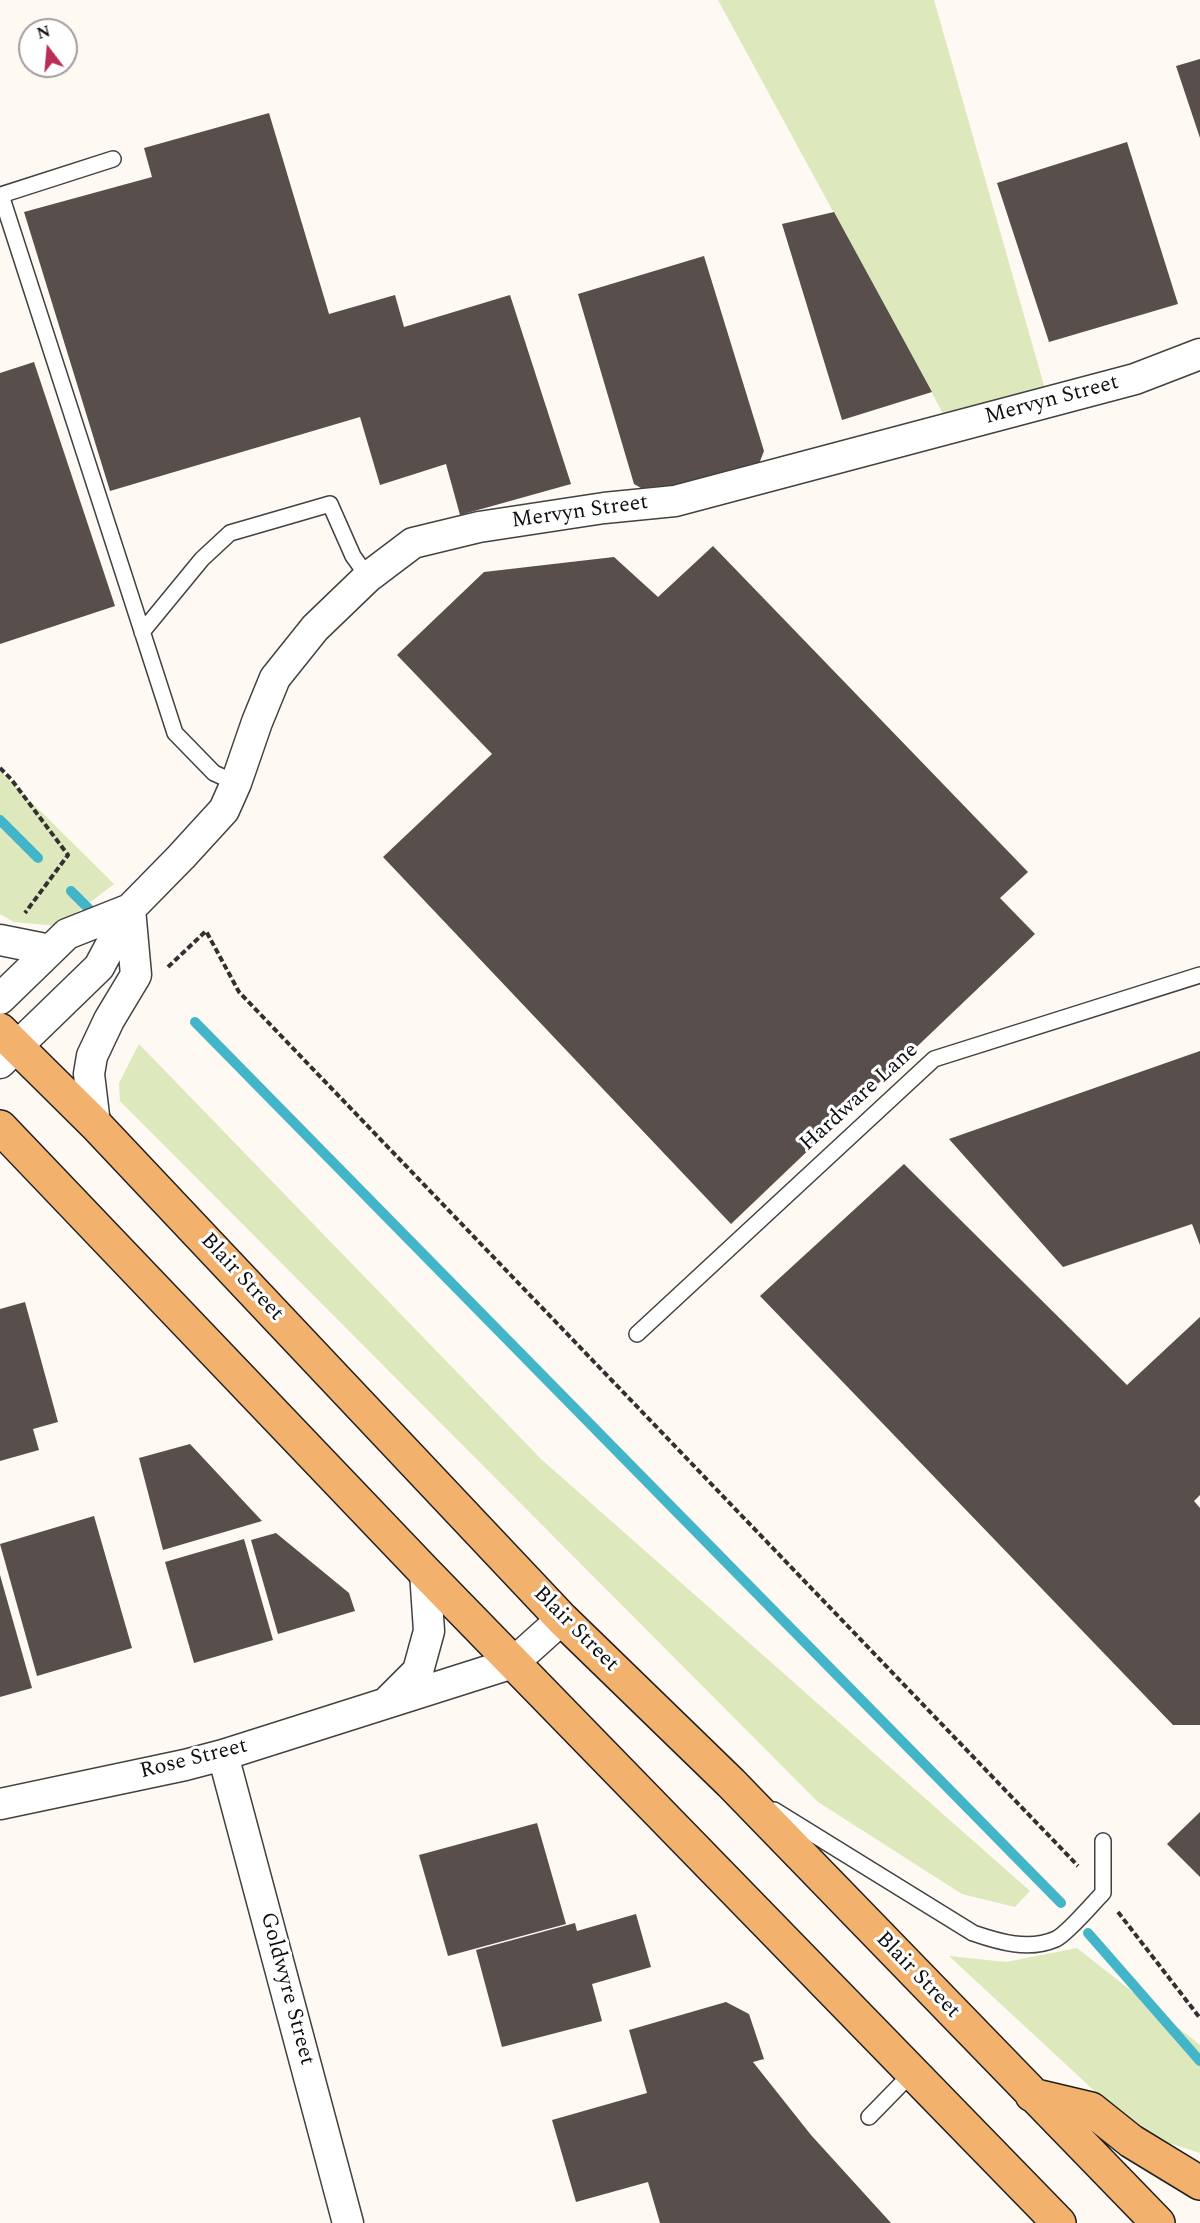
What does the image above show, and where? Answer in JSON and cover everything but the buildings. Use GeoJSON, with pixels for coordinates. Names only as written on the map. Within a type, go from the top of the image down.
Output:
{"type":"FeatureCollection","features":[{"type":"Feature","properties":{"kind":"main road","name":"Blair Street"},"geometry":{"type":"LineString","coordinates":[[6,1047],[95,1124],[561,1619],[730,1783],[1158,2223]]}},
{"type":"Feature","properties":{"kind":"main road"},"geometry":{"type":"LineString","coordinates":[[0,1127],[425,1572],[1059,2223]]}},
{"type":"Feature","properties":{"kind":"main road"},"geometry":{"type":"LineString","coordinates":[[1032,2095],[1091,2109],[1131,2141],[1200,2183]]}},
{"type":"Feature","properties":{"kind":"street","name":"Mervyn Street"},"geometry":{"type":"LineString","coordinates":[[6,1047],[99,967],[130,909],[182,857],[224,810],[275,678],[315,628],[368,577],[413,543],[479,527],[603,508],[675,501],[1135,379],[1200,354]]}},
{"type":"Feature","properties":{"kind":"street","name":"Mervyn Street"},"geometry":{"type":"LineString","coordinates":[[0,999],[67,934],[130,909]]}},
{"type":"Feature","properties":{"kind":"street"},"geometry":{"type":"LineString","coordinates":[[95,1124],[89,1074],[92,1056],[109,1020],[136,975],[130,909]]}},
{"type":"Feature","properties":{"kind":"street"},"geometry":{"type":"LineString","coordinates":[[0,940],[50,950]]}},
{"type":"Feature","properties":{"kind":"street","name":"Rose Street"},"geometry":{"type":"LineString","coordinates":[[385,1704],[418,1671],[429,1631],[425,1572]]}},
{"type":"Feature","properties":{"kind":"street","name":"Rose Street"},"geometry":{"type":"LineString","coordinates":[[0,1804],[223,1755],[513,1663],[561,1619]]}},
{"type":"Feature","properties":{"kind":"street","name":"Goldwyre Street"},"geometry":{"type":"LineString","coordinates":[[223,1755],[348,2223]]}},
{"type":"Feature","properties":{"kind":"lane"},"geometry":{"type":"LineString","coordinates":[[113,159],[1,195],[175,733],[214,773],[236,783]]}},
{"type":"Feature","properties":{"kind":"lane"},"geometry":{"type":"LineString","coordinates":[[142,632],[202,559],[230,533],[330,504],[353,556],[368,577]]}},
{"type":"Feature","properties":{"kind":"lane","name":"Hardware Lane"},"geometry":{"type":"LineString","coordinates":[[637,1334],[934,1059],[1200,975]]}},
{"type":"Feature","properties":{"kind":"lane"},"geometry":{"type":"LineString","coordinates":[[730,1783],[973,1933],[1002,1943],[1034,1945],[1058,1938],[1103,1893],[1102,1841]]}},
{"type":"Feature","properties":{"kind":"lane"},"geometry":{"type":"LineString","coordinates":[[869,2117],[912,2073]]}},
{"type":"Feature","properties":{"kind":"path"},"geometry":{"type":"LineString","coordinates":[[0,768],[68,855],[31,908],[23,915]]}},
{"type":"Feature","properties":{"kind":"path"},"geometry":{"type":"LineString","coordinates":[[166,970],[173,960],[206,931],[239,992],[1103,1893],[1200,2018]]}},
{"type":"Feature","properties":{"kind":"green space"},"geometry":{"type":"Polygon","coordinates":[[[718,0],[934,0],[1045,389],[946,419],[718,0]]]}},
{"type":"Feature","properties":{"kind":"green space"},"geometry":{"type":"Polygon","coordinates":[[[0,771],[114,884],[59,926],[14,922],[0,914],[0,771]]]}},
{"type":"Feature","properties":{"kind":"green space"},"geometry":{"type":"Polygon","coordinates":[[[139,1044],[541,1459],[1030,1891],[1015,1907],[962,1894],[818,1802],[120,1101],[119,1083],[139,1044]]]}},
{"type":"Feature","properties":{"kind":"green space"},"geometry":{"type":"Polygon","coordinates":[[[1077,1948],[1200,2045],[1200,2153],[1141,2134],[949,1956],[1006,1962],[1077,1948]]]}},
{"type":"Feature","properties":{"kind":"waterway"},"geometry":{"type":"LineString","coordinates":[[0,820],[38,858]]}},
{"type":"Feature","properties":{"kind":"waterway"},"geometry":{"type":"LineString","coordinates":[[71,891],[96,916]]}},
{"type":"Feature","properties":{"kind":"waterway"},"geometry":{"type":"LineString","coordinates":[[195,1022],[1061,1903]]}},
{"type":"Feature","properties":{"kind":"waterway"},"geometry":{"type":"LineString","coordinates":[[1088,1933],[1200,2061]]}}]}
